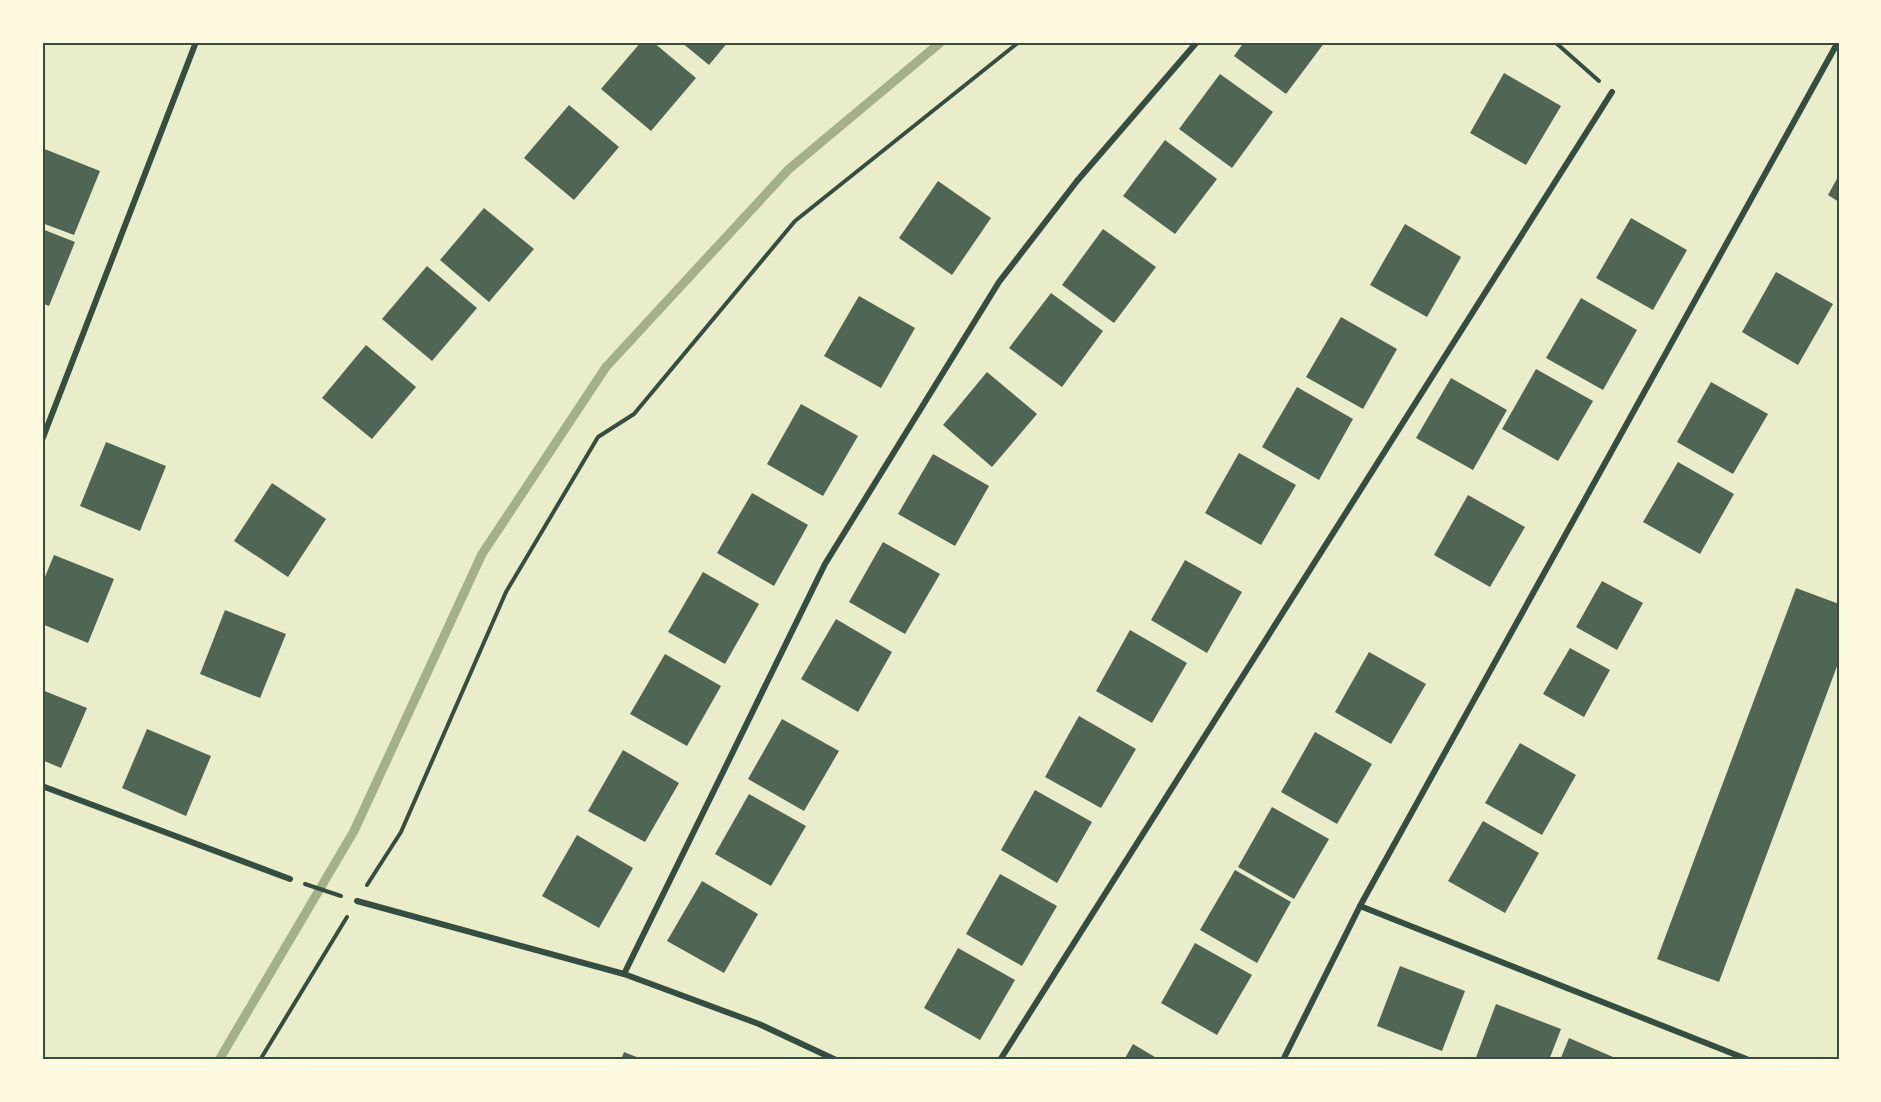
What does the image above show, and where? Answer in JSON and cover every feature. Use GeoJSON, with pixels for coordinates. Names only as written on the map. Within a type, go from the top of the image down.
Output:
{"type":"FeatureCollection","features":[{"type":"Feature","properties":{"kind":"street"},"geometry":{"type":"LineString","coordinates":[[42,440],[196,42]]}},
{"type":"Feature","properties":{"kind":"street"},"geometry":{"type":"LineString","coordinates":[[624,974],[825,564],[843,534],[999,282],[1077,181],[1197,42]]}},
{"type":"Feature","properties":{"kind":"street"},"geometry":{"type":"LineString","coordinates":[[1283,1060],[1360,906],[1838,42]]}},
{"type":"Feature","properties":{"kind":"street"},"geometry":{"type":"LineString","coordinates":[[1000,1060],[1612,92]]}},
{"type":"Feature","properties":{"kind":"street"},"geometry":{"type":"LineString","coordinates":[[42,786],[290,879]]}},
{"type":"Feature","properties":{"kind":"street"},"geometry":{"type":"LineString","coordinates":[[357,901],[624,974],[759,1024],[836,1060]]}},
{"type":"Feature","properties":{"kind":"street"},"geometry":{"type":"LineString","coordinates":[[1360,906],[1749,1060]]}},
{"type":"Feature","properties":{"kind":"path"},"geometry":{"type":"LineString","coordinates":[[260,1060],[401,832],[506,592],[598,437],[634,414],[795,221],[1020,42]]}},
{"type":"Feature","properties":{"kind":"path"},"geometry":{"type":"LineString","coordinates":[[1555,42],[1612,92]]}},
{"type":"Feature","properties":{"kind":"path"},"geometry":{"type":"LineString","coordinates":[[290,879],[357,901]]}},
{"type":"Feature","properties":{"kind":"building"},"geometry":{"type":"Polygon","coordinates":[[[641,42],[653,42],[696,78],[651,131],[601,89],[641,42]]]}},
{"type":"Feature","properties":{"kind":"building"},"geometry":{"type":"Polygon","coordinates":[[[681,42],[728,42],[709,65],[681,42]]]}},
{"type":"Feature","properties":{"kind":"building"},"geometry":{"type":"Polygon","coordinates":[[[1244,42],[1325,42],[1286,94],[1234,56],[1244,42]]]}},
{"type":"Feature","properties":{"kind":"building"},"geometry":{"type":"Polygon","coordinates":[[[1504,73],[1561,106],[1526,165],[1470,133],[1504,73]]]}},
{"type":"Feature","properties":{"kind":"building"},"geometry":{"type":"Polygon","coordinates":[[[1220,74],[1273,112],[1232,168],[1179,129],[1220,74]]]}},
{"type":"Feature","properties":{"kind":"building"},"geometry":{"type":"Polygon","coordinates":[[[569,105],[619,147],[574,200],[524,158],[569,105]]]}},
{"type":"Feature","properties":{"kind":"building"},"geometry":{"type":"Polygon","coordinates":[[[1165,140],[1217,179],[1175,234],[1123,196],[1165,140]]]}},
{"type":"Feature","properties":{"kind":"building"},"geometry":{"type":"Polygon","coordinates":[[[42,148],[100,171],[74,235],[42,223],[42,148]]]}},
{"type":"Feature","properties":{"kind":"building"},"geometry":{"type":"Polygon","coordinates":[[[1839,175],[1839,202],[1828,195],[1839,175]]]}},
{"type":"Feature","properties":{"kind":"building"},"geometry":{"type":"Polygon","coordinates":[[[938,181],[991,218],[952,275],[899,238],[938,181]]]}},
{"type":"Feature","properties":{"kind":"building"},"geometry":{"type":"Polygon","coordinates":[[[484,208],[534,249],[489,302],[440,260],[484,208]]]}},
{"type":"Feature","properties":{"kind":"building"},"geometry":{"type":"Polygon","coordinates":[[[1631,218],[1687,250],[1653,310],[1596,278],[1631,218]]]}},
{"type":"Feature","properties":{"kind":"building"},"geometry":{"type":"Polygon","coordinates":[[[1405,224],[1461,257],[1427,317],[1370,285],[1405,224]]]}},
{"type":"Feature","properties":{"kind":"building"},"geometry":{"type":"Polygon","coordinates":[[[42,229],[75,242],[49,306],[42,303],[42,229]]]}},
{"type":"Feature","properties":{"kind":"building"},"geometry":{"type":"Polygon","coordinates":[[[1103,229],[1156,267],[1114,323],[1062,285],[1103,229]]]}},
{"type":"Feature","properties":{"kind":"building"},"geometry":{"type":"Polygon","coordinates":[[[427,266],[477,308],[432,361],[382,319],[427,266]]]}},
{"type":"Feature","properties":{"kind":"building"},"geometry":{"type":"Polygon","coordinates":[[[1776,272],[1833,304],[1798,365],[1742,332],[1776,272]]]}},
{"type":"Feature","properties":{"kind":"building"},"geometry":{"type":"Polygon","coordinates":[[[1051,293],[1103,331],[1062,387],[1009,348],[1051,293]]]}},
{"type":"Feature","properties":{"kind":"building"},"geometry":{"type":"Polygon","coordinates":[[[859,296],[915,328],[881,388],[824,356],[859,296]]]}},
{"type":"Feature","properties":{"kind":"building"},"geometry":{"type":"Polygon","coordinates":[[[1581,298],[1637,330],[1603,390],[1546,358],[1581,298]]]}},
{"type":"Feature","properties":{"kind":"building"},"geometry":{"type":"Polygon","coordinates":[[[1341,317],[1397,349],[1363,409],[1306,377],[1341,317]]]}},
{"type":"Feature","properties":{"kind":"building"},"geometry":{"type":"Polygon","coordinates":[[[366,345],[416,387],[372,439],[322,398],[366,345]]]}},
{"type":"Feature","properties":{"kind":"building"},"geometry":{"type":"Polygon","coordinates":[[[1536,369],[1593,401],[1558,461],[1502,429],[1536,369]]]}},
{"type":"Feature","properties":{"kind":"building"},"geometry":{"type":"Polygon","coordinates":[[[987,372],[1037,414],[992,467],[943,425],[987,372]]]}},
{"type":"Feature","properties":{"kind":"building"},"geometry":{"type":"Polygon","coordinates":[[[1451,378],[1507,410],[1473,470],[1416,438],[1451,378]]]}},
{"type":"Feature","properties":{"kind":"building"},"geometry":{"type":"Polygon","coordinates":[[[1711,382],[1768,414],[1733,474],[1677,442],[1711,382]]]}},
{"type":"Feature","properties":{"kind":"building"},"geometry":{"type":"Polygon","coordinates":[[[1297,387],[1353,419],[1319,480],[1262,447],[1297,387]]]}},
{"type":"Feature","properties":{"kind":"building"},"geometry":{"type":"Polygon","coordinates":[[[801,404],[858,436],[823,496],[767,464],[801,404]]]}},
{"type":"Feature","properties":{"kind":"building"},"geometry":{"type":"Polygon","coordinates":[[[106,442],[166,466],[140,531],[80,506],[106,442]]]}},
{"type":"Feature","properties":{"kind":"building"},"geometry":{"type":"Polygon","coordinates":[[[1239,453],[1296,485],[1261,545],[1205,513],[1239,453]]]}},
{"type":"Feature","properties":{"kind":"building"},"geometry":{"type":"Polygon","coordinates":[[[933,454],[989,486],[955,546],[898,514],[933,454]]]}},
{"type":"Feature","properties":{"kind":"building"},"geometry":{"type":"Polygon","coordinates":[[[1678,462],[1734,494],[1700,554],[1643,522],[1678,462]]]}},
{"type":"Feature","properties":{"kind":"building"},"geometry":{"type":"Polygon","coordinates":[[[272,483],[326,519],[288,577],[234,541],[272,483]]]}},
{"type":"Feature","properties":{"kind":"building"},"geometry":{"type":"Polygon","coordinates":[[[752,493],[808,525],[774,586],[717,553],[752,493]]]}},
{"type":"Feature","properties":{"kind":"building"},"geometry":{"type":"Polygon","coordinates":[[[1468,495],[1525,527],[1490,587],[1434,555],[1468,495]]]}},
{"type":"Feature","properties":{"kind":"building"},"geometry":{"type":"Polygon","coordinates":[[[883,542],[940,574],[905,634],[849,602],[883,542]]]}},
{"type":"Feature","properties":{"kind":"building"},"geometry":{"type":"Polygon","coordinates":[[[54,555],[114,579],[88,643],[42,624],[42,584],[54,555]]]}},
{"type":"Feature","properties":{"kind":"building"},"geometry":{"type":"Polygon","coordinates":[[[1185,560],[1242,592],[1207,653],[1151,620],[1185,560]]]}},
{"type":"Feature","properties":{"kind":"building"},"geometry":{"type":"Polygon","coordinates":[[[703,572],[759,604],[725,664],[668,632],[703,572]]]}},
{"type":"Feature","properties":{"kind":"building"},"geometry":{"type":"Polygon","coordinates":[[[1602,581],[1643,603],[1617,650],[1576,627],[1602,581]]]}},
{"type":"Feature","properties":{"kind":"building"},"geometry":{"type":"Polygon","coordinates":[[[1796,588],[1839,604],[1839,661],[1719,982],[1657,959],[1796,588]]]}},
{"type":"Feature","properties":{"kind":"building"},"geometry":{"type":"Polygon","coordinates":[[[225,610],[286,634],[260,698],[200,674],[225,610]]]}},
{"type":"Feature","properties":{"kind":"building"},"geometry":{"type":"Polygon","coordinates":[[[836,619],[892,652],[858,712],[801,679],[836,619]]]}},
{"type":"Feature","properties":{"kind":"building"},"geometry":{"type":"Polygon","coordinates":[[[1130,630],[1187,663],[1152,723],[1096,691],[1130,630]]]}},
{"type":"Feature","properties":{"kind":"building"},"geometry":{"type":"Polygon","coordinates":[[[1570,648],[1610,670],[1584,717],[1543,694],[1570,648]]]}},
{"type":"Feature","properties":{"kind":"building"},"geometry":{"type":"Polygon","coordinates":[[[1369,652],[1426,684],[1391,744],[1335,712],[1369,652]]]}},
{"type":"Feature","properties":{"kind":"building"},"geometry":{"type":"Polygon","coordinates":[[[665,654],[721,686],[687,746],[630,714],[665,654]]]}},
{"type":"Feature","properties":{"kind":"building"},"geometry":{"type":"Polygon","coordinates":[[[42,690],[87,708],[61,768],[42,760],[42,690]]]}},
{"type":"Feature","properties":{"kind":"building"},"geometry":{"type":"Polygon","coordinates":[[[1079,716],[1136,749],[1101,808],[1045,777],[1079,716]]]}},
{"type":"Feature","properties":{"kind":"building"},"geometry":{"type":"Polygon","coordinates":[[[782,719],[839,751],[804,811],[748,779],[782,719]]]}},
{"type":"Feature","properties":{"kind":"building"},"geometry":{"type":"Polygon","coordinates":[[[147,729],[211,756],[186,816],[122,788],[147,729]]]}},
{"type":"Feature","properties":{"kind":"building"},"geometry":{"type":"Polygon","coordinates":[[[1315,732],[1372,764],[1337,824],[1281,792],[1315,732]]]}},
{"type":"Feature","properties":{"kind":"building"},"geometry":{"type":"Polygon","coordinates":[[[1520,743],[1576,775],[1542,835],[1485,803],[1520,743]]]}},
{"type":"Feature","properties":{"kind":"building"},"geometry":{"type":"Polygon","coordinates":[[[623,750],[679,783],[645,842],[588,811],[623,750]]]}},
{"type":"Feature","properties":{"kind":"building"},"geometry":{"type":"Polygon","coordinates":[[[1035,790],[1092,822],[1057,883],[1001,850],[1035,790]]]}},
{"type":"Feature","properties":{"kind":"building"},"geometry":{"type":"Polygon","coordinates":[[[749,794],[806,826],[771,886],[715,854],[749,794]]]}},
{"type":"Feature","properties":{"kind":"building"},"geometry":{"type":"Polygon","coordinates":[[[1272,807],[1329,839],[1294,899],[1238,867],[1272,807]]]}},
{"type":"Feature","properties":{"kind":"building"},"geometry":{"type":"Polygon","coordinates":[[[1483,821],[1539,853],[1505,913],[1448,881],[1483,821]]]}},
{"type":"Feature","properties":{"kind":"building"},"geometry":{"type":"Polygon","coordinates":[[[577,835],[633,868],[599,928],[542,896],[577,835]]]}},
{"type":"Feature","properties":{"kind":"building"},"geometry":{"type":"Polygon","coordinates":[[[1235,870],[1291,902],[1257,963],[1200,930],[1235,870]]]}},
{"type":"Feature","properties":{"kind":"building"},"geometry":{"type":"Polygon","coordinates":[[[1000,874],[1057,906],[1022,966],[966,934],[1000,874]]]}},
{"type":"Feature","properties":{"kind":"building"},"geometry":{"type":"Polygon","coordinates":[[[702,881],[758,914],[724,973],[667,941],[702,881]]]}},
{"type":"Feature","properties":{"kind":"building"},"geometry":{"type":"Polygon","coordinates":[[[1195,943],[1252,975],[1217,1035],[1161,1003],[1195,943]]]}},
{"type":"Feature","properties":{"kind":"building"},"geometry":{"type":"Polygon","coordinates":[[[958,948],[1015,980],[980,1040],[924,1008],[958,948]]]}},
{"type":"Feature","properties":{"kind":"building"},"geometry":{"type":"Polygon","coordinates":[[[1400,966],[1465,991],[1442,1051],[1377,1026],[1400,966]]]}},
{"type":"Feature","properties":{"kind":"building"},"geometry":{"type":"Polygon","coordinates":[[[1496,1004],[1561,1029],[1549,1060],[1475,1060],[1496,1004]]]}},
{"type":"Feature","properties":{"kind":"building"},"geometry":{"type":"Polygon","coordinates":[[[1569,1038],[1620,1060],[1560,1060],[1569,1038]]]}},
{"type":"Feature","properties":{"kind":"building"},"geometry":{"type":"Polygon","coordinates":[[[1133,1044],[1160,1060],[1124,1060],[1133,1044]]]}},
{"type":"Feature","properties":{"kind":"building"},"geometry":{"type":"Polygon","coordinates":[[[624,1052],[644,1060],[621,1060],[624,1052]]]}},
{"type":"Feature","properties":{"kind":"waterway"},"geometry":{"type":"LineString","coordinates":[[219,1060],[354,831],[482,554],[606,367],[789,169],[941,42]]}}]}
